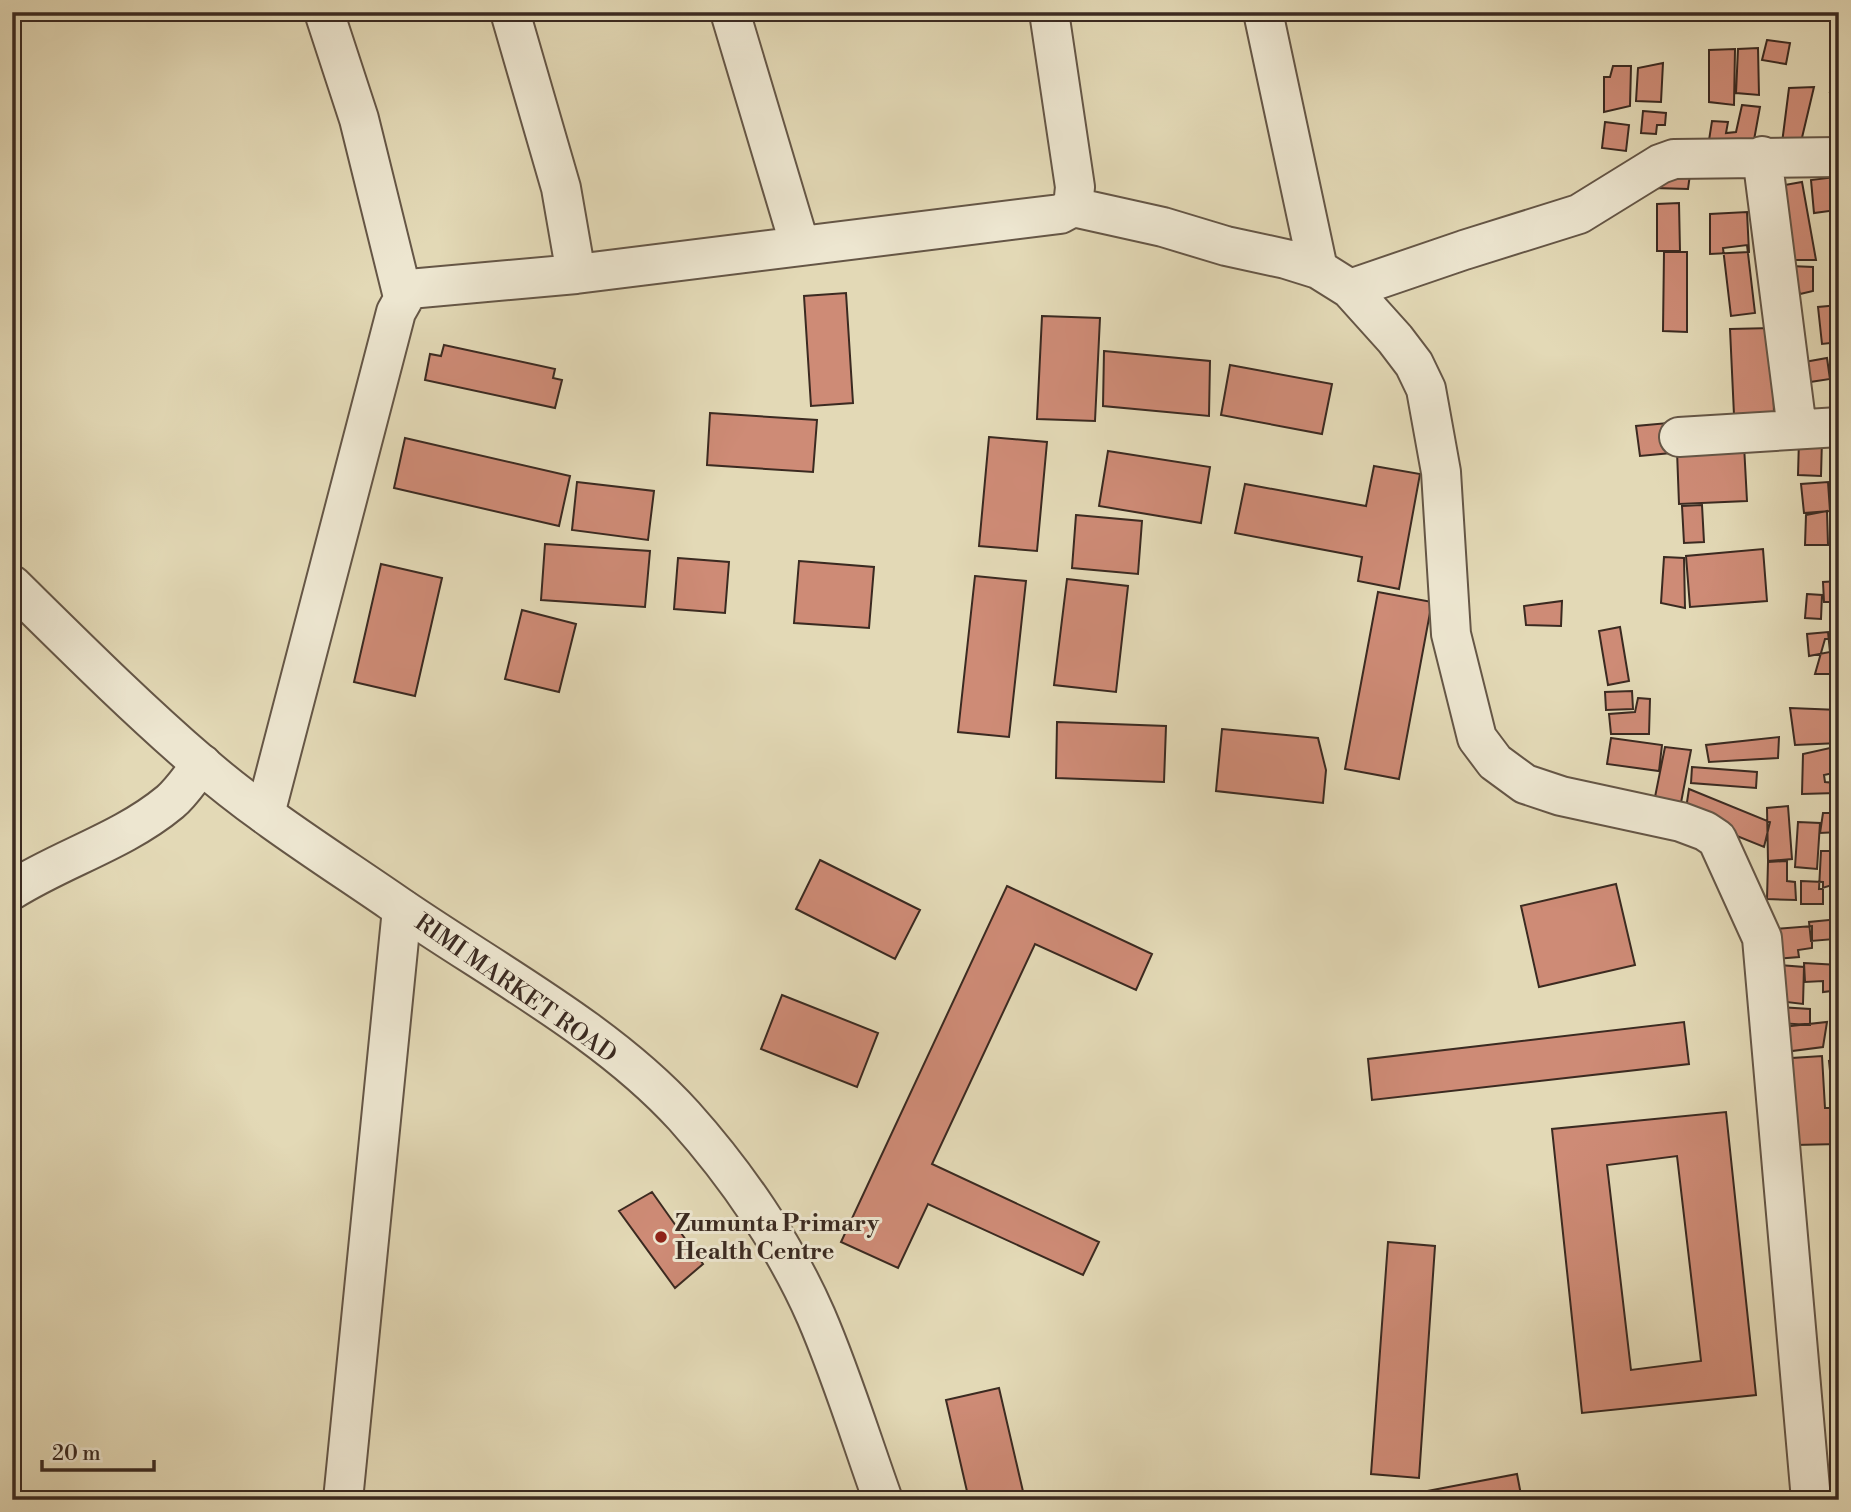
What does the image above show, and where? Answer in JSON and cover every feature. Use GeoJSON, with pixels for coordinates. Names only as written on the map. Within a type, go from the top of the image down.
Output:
{"type":"FeatureCollection","features":[{"type":"Feature","properties":{"kind":"street"},"geometry":{"type":"LineString","coordinates":[[324,12],[359,119],[403,297]]}},
{"type":"Feature","properties":{"kind":"street"},"geometry":{"type":"LineString","coordinates":[[509,12],[561,188],[576,274]]}},
{"type":"Feature","properties":{"kind":"street"},"geometry":{"type":"LineString","coordinates":[[730,12],[800,246]]}},
{"type":"Feature","properties":{"kind":"street"},"geometry":{"type":"LineString","coordinates":[[1049,12],[1075,187],[1073,208]]}},
{"type":"Feature","properties":{"kind":"street"},"geometry":{"type":"LineString","coordinates":[[1263,12],[1318,269]]}},
{"type":"Feature","properties":{"kind":"street"},"geometry":{"type":"LineString","coordinates":[[1762,156],[1797,429]]}},
{"type":"Feature","properties":{"kind":"street"},"geometry":{"type":"LineString","coordinates":[[1350,289],[1579,214],[1660,164],[1674,159],[1839,157]]}},
{"type":"Feature","properties":{"kind":"street"},"geometry":{"type":"LineString","coordinates":[[265,814],[396,312],[409,289],[576,274],[1060,214],[1073,208],[1163,227],[1318,269],[1350,289],[1395,339],[1414,365],[1426,389],[1441,472],[1451,634],[1477,738],[1495,762],[1525,784],[1560,796],[1681,822],[1717,839],[1762,938],[1811,1500],[1817,1498],[1824,1489],[1839,1458]]}},
{"type":"Feature","properties":{"kind":"street"},"geometry":{"type":"LineString","coordinates":[[1679,437],[1839,427]]}},
{"type":"Feature","properties":{"kind":"street","name":"RIMI MARKET ROAD"},"geometry":{"type":"LineString","coordinates":[[12,585],[102,675],[202,764],[265,814],[585,1031],[637,1072],[682,1115],[720,1161],[783,1254],[816,1316],[883,1500]]}},
{"type":"Feature","properties":{"kind":"street"},"geometry":{"type":"LineString","coordinates":[[12,890],[133,827],[171,801],[202,764]]}},
{"type":"Feature","properties":{"kind":"street"},"geometry":{"type":"LineString","coordinates":[[344,1500],[402,909]]}},
{"type":"Feature","properties":{"kind":"building"},"geometry":{"type":"Polygon","coordinates":[[[1767,40],[1790,43],[1786,64],[1762,60],[1767,40]]]}},
{"type":"Feature","properties":{"kind":"building"},"geometry":{"type":"Polygon","coordinates":[[[1758,48],[1759,95],[1736,93],[1738,49],[1758,48]]]}},
{"type":"Feature","properties":{"kind":"building"},"geometry":{"type":"Polygon","coordinates":[[[1735,49],[1734,105],[1709,102],[1709,50],[1735,49]]]}},
{"type":"Feature","properties":{"kind":"building"},"geometry":{"type":"Polygon","coordinates":[[[1663,63],[1661,102],[1636,101],[1638,68],[1663,63]]]}},
{"type":"Feature","properties":{"kind":"building"},"geometry":{"type":"Polygon","coordinates":[[[1613,66],[1631,66],[1630,106],[1604,112],[1604,77],[1610,77],[1613,66]]]}},
{"type":"Feature","properties":{"kind":"building"},"geometry":{"type":"Polygon","coordinates":[[[1835,73],[1839,73],[1839,92],[1830,92],[1835,73]]]}},
{"type":"Feature","properties":{"kind":"building"},"geometry":{"type":"Polygon","coordinates":[[[1814,87],[1800,146],[1782,143],[1789,88],[1814,87]]]}},
{"type":"Feature","properties":{"kind":"building"},"geometry":{"type":"Polygon","coordinates":[[[1742,105],[1760,107],[1752,151],[1707,153],[1712,121],[1728,122],[1726,133],[1736,132],[1742,105]]]}},
{"type":"Feature","properties":{"kind":"building"},"geometry":{"type":"Polygon","coordinates":[[[1643,111],[1666,113],[1665,125],[1657,125],[1656,134],[1641,133],[1643,111]]]}},
{"type":"Feature","properties":{"kind":"building"},"geometry":{"type":"Polygon","coordinates":[[[1605,122],[1629,125],[1626,151],[1602,148],[1605,122]]]}},
{"type":"Feature","properties":{"kind":"building"},"geometry":{"type":"Polygon","coordinates":[[[1691,167],[1688,189],[1656,188],[1691,167]]]}},
{"type":"Feature","properties":{"kind":"building"},"geometry":{"type":"Polygon","coordinates":[[[1835,177],[1837,210],[1814,213],[1811,180],[1835,177]]]}},
{"type":"Feature","properties":{"kind":"building"},"geometry":{"type":"Polygon","coordinates":[[[1802,182],[1816,260],[1790,260],[1779,186],[1802,182]]]}},
{"type":"Feature","properties":{"kind":"building"},"geometry":{"type":"Polygon","coordinates":[[[1679,203],[1680,251],[1657,251],[1657,204],[1679,203]]]}},
{"type":"Feature","properties":{"kind":"building"},"geometry":{"type":"Polygon","coordinates":[[[1747,212],[1749,252],[1710,254],[1710,214],[1747,212]]]}},
{"type":"Feature","properties":{"kind":"building"},"geometry":{"type":"Polygon","coordinates":[[[1747,245],[1755,313],[1731,316],[1723,248],[1747,245]]]}},
{"type":"Feature","properties":{"kind":"building"},"geometry":{"type":"Polygon","coordinates":[[[1664,252],[1687,252],[1687,332],[1663,331],[1664,252]]]}},
{"type":"Feature","properties":{"kind":"building"},"geometry":{"type":"Polygon","coordinates":[[[1790,266],[1813,267],[1813,291],[1800,294],[1790,266]]]}},
{"type":"Feature","properties":{"kind":"building"},"geometry":{"type":"Polygon","coordinates":[[[846,293],[853,403],[811,406],[804,296],[846,293]]]}},
{"type":"Feature","properties":{"kind":"building"},"geometry":{"type":"Polygon","coordinates":[[[1839,305],[1839,342],[1822,344],[1818,307],[1839,305]]]}},
{"type":"Feature","properties":{"kind":"building"},"geometry":{"type":"Polygon","coordinates":[[[1042,316],[1100,318],[1095,421],[1037,419],[1042,316]]]}},
{"type":"Feature","properties":{"kind":"building"},"geometry":{"type":"Polygon","coordinates":[[[1772,328],[1774,414],[1734,415],[1730,329],[1772,328]]]}},
{"type":"Feature","properties":{"kind":"building"},"geometry":{"type":"Polygon","coordinates":[[[444,345],[555,369],[553,378],[562,380],[555,408],[425,380],[430,354],[441,356],[444,345]]]}},
{"type":"Feature","properties":{"kind":"building"},"geometry":{"type":"Polygon","coordinates":[[[1104,351],[1210,361],[1209,416],[1103,406],[1104,351]]]}},
{"type":"Feature","properties":{"kind":"building"},"geometry":{"type":"Polygon","coordinates":[[[1827,358],[1830,379],[1797,384],[1793,364],[1827,358]]]}},
{"type":"Feature","properties":{"kind":"building"},"geometry":{"type":"Polygon","coordinates":[[[1230,365],[1332,384],[1322,434],[1221,415],[1230,365]]]}},
{"type":"Feature","properties":{"kind":"building"},"geometry":{"type":"Polygon","coordinates":[[[710,413],[817,420],[813,472],[707,465],[710,413]]]}},
{"type":"Feature","properties":{"kind":"building"},"geometry":{"type":"Polygon","coordinates":[[[1668,423],[1671,453],[1640,456],[1636,426],[1668,423]]]}},
{"type":"Feature","properties":{"kind":"building"},"geometry":{"type":"Polygon","coordinates":[[[989,437],[1047,442],[1037,551],[979,546],[989,437]]]}},
{"type":"Feature","properties":{"kind":"building"},"geometry":{"type":"Polygon","coordinates":[[[405,438],[570,476],[559,526],[394,488],[405,438]]]}},
{"type":"Feature","properties":{"kind":"building"},"geometry":{"type":"Polygon","coordinates":[[[1799,439],[1822,439],[1821,476],[1798,475],[1799,439]]]}},
{"type":"Feature","properties":{"kind":"building"},"geometry":{"type":"Polygon","coordinates":[[[1744,445],[1747,501],[1679,504],[1677,451],[1744,445]]]}},
{"type":"Feature","properties":{"kind":"building"},"geometry":{"type":"Polygon","coordinates":[[[1108,451],[1210,467],[1201,523],[1099,506],[1108,451]]]}},
{"type":"Feature","properties":{"kind":"building"},"geometry":{"type":"Polygon","coordinates":[[[1839,455],[1839,473],[1837,473],[1835,456],[1839,455]]]}},
{"type":"Feature","properties":{"kind":"building"},"geometry":{"type":"Polygon","coordinates":[[[1374,466],[1420,474],[1399,589],[1358,581],[1362,557],[1235,533],[1245,484],[1366,506],[1374,466]]]}},
{"type":"Feature","properties":{"kind":"building"},"geometry":{"type":"Polygon","coordinates":[[[577,482],[654,491],[648,540],[572,530],[577,482]]]}},
{"type":"Feature","properties":{"kind":"building"},"geometry":{"type":"Polygon","coordinates":[[[1828,482],[1830,511],[1804,513],[1801,484],[1828,482]]]}},
{"type":"Feature","properties":{"kind":"building"},"geometry":{"type":"Polygon","coordinates":[[[1702,505],[1704,542],[1684,543],[1682,506],[1702,505]]]}},
{"type":"Feature","properties":{"kind":"building"},"geometry":{"type":"Polygon","coordinates":[[[1827,511],[1828,545],[1805,545],[1806,515],[1827,511]]]}},
{"type":"Feature","properties":{"kind":"building"},"geometry":{"type":"Polygon","coordinates":[[[1076,515],[1142,521],[1138,574],[1072,568],[1076,515]]]}},
{"type":"Feature","properties":{"kind":"building"},"geometry":{"type":"Polygon","coordinates":[[[545,544],[650,551],[645,607],[541,600],[545,544]]]}},
{"type":"Feature","properties":{"kind":"building"},"geometry":{"type":"Polygon","coordinates":[[[1763,549],[1767,601],[1690,607],[1686,556],[1763,549]]]}},
{"type":"Feature","properties":{"kind":"building"},"geometry":{"type":"Polygon","coordinates":[[[1664,557],[1684,558],[1685,608],[1661,603],[1664,557]]]}},
{"type":"Feature","properties":{"kind":"building"},"geometry":{"type":"Polygon","coordinates":[[[678,558],[729,562],[725,613],[674,609],[678,558]]]}},
{"type":"Feature","properties":{"kind":"building"},"geometry":{"type":"Polygon","coordinates":[[[799,561],[874,567],[869,628],[794,623],[799,561]]]}},
{"type":"Feature","properties":{"kind":"building"},"geometry":{"type":"Polygon","coordinates":[[[381,564],[442,578],[415,696],[354,682],[381,564]]]}},
{"type":"Feature","properties":{"kind":"building"},"geometry":{"type":"Polygon","coordinates":[[[975,576],[1026,581],[1009,737],[958,732],[975,576]]]}},
{"type":"Feature","properties":{"kind":"building"},"geometry":{"type":"Polygon","coordinates":[[[1067,579],[1128,586],[1116,692],[1054,685],[1067,579]]]}},
{"type":"Feature","properties":{"kind":"building"},"geometry":{"type":"Polygon","coordinates":[[[1839,581],[1839,602],[1824,602],[1823,582],[1839,581]]]}},
{"type":"Feature","properties":{"kind":"building"},"geometry":{"type":"Polygon","coordinates":[[[1378,592],[1432,602],[1399,779],[1345,769],[1378,592]]]}},
{"type":"Feature","properties":{"kind":"building"},"geometry":{"type":"Polygon","coordinates":[[[1807,594],[1822,595],[1821,619],[1805,618],[1807,594]]]}},
{"type":"Feature","properties":{"kind":"building"},"geometry":{"type":"Polygon","coordinates":[[[1562,601],[1561,626],[1526,625],[1524,606],[1562,601]]]}},
{"type":"Feature","properties":{"kind":"building"},"geometry":{"type":"Polygon","coordinates":[[[522,610],[576,624],[559,692],[505,679],[522,610]]]}},
{"type":"Feature","properties":{"kind":"building"},"geometry":{"type":"Polygon","coordinates":[[[1620,627],[1629,681],[1608,685],[1599,631],[1620,627]]]}},
{"type":"Feature","properties":{"kind":"building"},"geometry":{"type":"Polygon","coordinates":[[[1828,632],[1830,652],[1809,656],[1807,634],[1828,632]]]}},
{"type":"Feature","properties":{"kind":"building"},"geometry":{"type":"Polygon","coordinates":[[[1825,639],[1839,639],[1839,674],[1815,674],[1825,639]]]}},
{"type":"Feature","properties":{"kind":"building"},"geometry":{"type":"Polygon","coordinates":[[[1632,691],[1633,709],[1606,710],[1605,692],[1632,691]]]}},
{"type":"Feature","properties":{"kind":"building"},"geometry":{"type":"Polygon","coordinates":[[[1638,698],[1650,699],[1649,734],[1611,734],[1609,714],[1635,712],[1638,698]]]}},
{"type":"Feature","properties":{"kind":"building"},"geometry":{"type":"Polygon","coordinates":[[[1790,708],[1839,710],[1839,743],[1795,745],[1790,708]]]}},
{"type":"Feature","properties":{"kind":"building"},"geometry":{"type":"Polygon","coordinates":[[[1057,722],[1166,726],[1164,782],[1056,778],[1057,722]]]}},
{"type":"Feature","properties":{"kind":"building"},"geometry":{"type":"Polygon","coordinates":[[[1222,729],[1318,738],[1326,770],[1323,803],[1216,791],[1222,729]]]}},
{"type":"Feature","properties":{"kind":"building"},"geometry":{"type":"Polygon","coordinates":[[[1779,737],[1778,758],[1709,762],[1706,745],[1779,737]]]}},
{"type":"Feature","properties":{"kind":"building"},"geometry":{"type":"Polygon","coordinates":[[[1611,738],[1662,745],[1659,771],[1607,764],[1611,738]]]}},
{"type":"Feature","properties":{"kind":"building"},"geometry":{"type":"Polygon","coordinates":[[[1839,746],[1838,772],[1824,775],[1825,782],[1835,783],[1836,793],[1802,794],[1803,754],[1839,746]]]}},
{"type":"Feature","properties":{"kind":"building"},"geometry":{"type":"Polygon","coordinates":[[[1665,747],[1691,750],[1680,808],[1654,802],[1665,747]]]}},
{"type":"Feature","properties":{"kind":"building"},"geometry":{"type":"Polygon","coordinates":[[[1692,767],[1757,772],[1756,788],[1691,783],[1692,767]]]}},
{"type":"Feature","properties":{"kind":"building"},"geometry":{"type":"Polygon","coordinates":[[[1689,789],[1770,822],[1764,847],[1685,815],[1689,789]]]}},
{"type":"Feature","properties":{"kind":"building"},"geometry":{"type":"Polygon","coordinates":[[[1788,806],[1792,859],[1768,861],[1767,808],[1788,806]]]}},
{"type":"Feature","properties":{"kind":"building"},"geometry":{"type":"Polygon","coordinates":[[[1823,813],[1839,813],[1839,832],[1820,833],[1823,813]]]}},
{"type":"Feature","properties":{"kind":"building"},"geometry":{"type":"Polygon","coordinates":[[[1798,822],[1820,823],[1817,869],[1795,867],[1798,822]]]}},
{"type":"Feature","properties":{"kind":"building"},"geometry":{"type":"Polygon","coordinates":[[[1821,851],[1839,851],[1839,883],[1819,889],[1821,851]]]}},
{"type":"Feature","properties":{"kind":"building"},"geometry":{"type":"Polygon","coordinates":[[[820,860],[920,910],[895,959],[796,909],[820,860]]]}},
{"type":"Feature","properties":{"kind":"building"},"geometry":{"type":"Polygon","coordinates":[[[1787,861],[1787,881],[1795,882],[1796,900],[1767,899],[1768,862],[1787,861]]]}},
{"type":"Feature","properties":{"kind":"building"},"geometry":{"type":"Polygon","coordinates":[[[1801,881],[1823,882],[1823,904],[1801,904],[1801,881]]]}},
{"type":"Feature","properties":{"kind":"building"},"geometry":{"type":"Polygon","coordinates":[[[1616,884],[1635,965],[1539,987],[1521,906],[1616,884]]]}},
{"type":"Feature","properties":{"kind":"building"},"geometry":{"type":"Polygon","coordinates":[[[1007,886],[1152,954],[1136,990],[1035,944],[932,1164],[1099,1242],[1083,1275],[928,1204],[898,1268],[841,1242],[1007,886]]]}},
{"type":"Feature","properties":{"kind":"building"},"geometry":{"type":"Polygon","coordinates":[[[1839,919],[1839,962],[1836,962],[1834,939],[1811,941],[1809,922],[1839,919]]]}},
{"type":"Feature","properties":{"kind":"building"},"geometry":{"type":"Polygon","coordinates":[[[1812,926],[1812,948],[1798,950],[1799,957],[1776,959],[1776,929],[1812,926]]]}},
{"type":"Feature","properties":{"kind":"building"},"geometry":{"type":"Polygon","coordinates":[[[1804,963],[1839,965],[1839,990],[1823,992],[1823,981],[1805,982],[1804,963]]]}},
{"type":"Feature","properties":{"kind":"building"},"geometry":{"type":"Polygon","coordinates":[[[1779,965],[1804,967],[1803,1004],[1777,1001],[1779,965]]]}},
{"type":"Feature","properties":{"kind":"building"},"geometry":{"type":"Polygon","coordinates":[[[782,995],[878,1033],[857,1087],[761,1049],[782,995]]]}},
{"type":"Feature","properties":{"kind":"building"},"geometry":{"type":"Polygon","coordinates":[[[1779,1007],[1810,1009],[1810,1025],[1778,1023],[1779,1007]]]}},
{"type":"Feature","properties":{"kind":"building"},"geometry":{"type":"Polygon","coordinates":[[[1684,1022],[1689,1064],[1372,1100],[1368,1059],[1684,1022]]]}},
{"type":"Feature","properties":{"kind":"building"},"geometry":{"type":"Polygon","coordinates":[[[1827,1022],[1823,1047],[1784,1052],[1782,1027],[1827,1022]]]}},
{"type":"Feature","properties":{"kind":"building"},"geometry":{"type":"Polygon","coordinates":[[[1830,1022],[1839,1022],[1839,1056],[1830,1056],[1830,1022]]]}},
{"type":"Feature","properties":{"kind":"building"},"geometry":{"type":"Polygon","coordinates":[[[1822,1056],[1825,1108],[1839,1108],[1839,1144],[1795,1145],[1792,1058],[1822,1056]]]}},
{"type":"Feature","properties":{"kind":"building"},"geometry":{"type":"Polygon","coordinates":[[[1839,1060],[1839,1089],[1832,1090],[1829,1061],[1839,1060]]]}},
{"type":"Feature","properties":{"kind":"building"},"geometry":{"type":"Polygon","coordinates":[[[1726,1112],[1756,1395],[1582,1413],[1552,1129],[1726,1112]],[[1677,1156],[1607,1165],[1631,1370],[1701,1361],[1677,1156]]]}},
{"type":"Feature","properties":{"kind":"building","name":"Zumunta Primary Health Centre"},"geometry":{"type":"Polygon","coordinates":[[[652,1192],[703,1264],[675,1288],[619,1211],[652,1192]]]}},
{"type":"Feature","properties":{"kind":"building"},"geometry":{"type":"Polygon","coordinates":[[[1388,1242],[1435,1246],[1419,1478],[1371,1474],[1388,1242]]]}},
{"type":"Feature","properties":{"kind":"building"},"geometry":{"type":"Polygon","coordinates":[[[999,1388],[1025,1500],[969,1500],[946,1400],[999,1388]]]}},
{"type":"Feature","properties":{"kind":"building"},"geometry":{"type":"Polygon","coordinates":[[[1517,1474],[1522,1500],[1380,1500],[1517,1474]]]}},
{"type":"Feature","properties":{"kind":"place","name":"Zumunta Primary Health Centre"},"geometry":{"type":"Point","coordinates":[661,1237]}}]}
